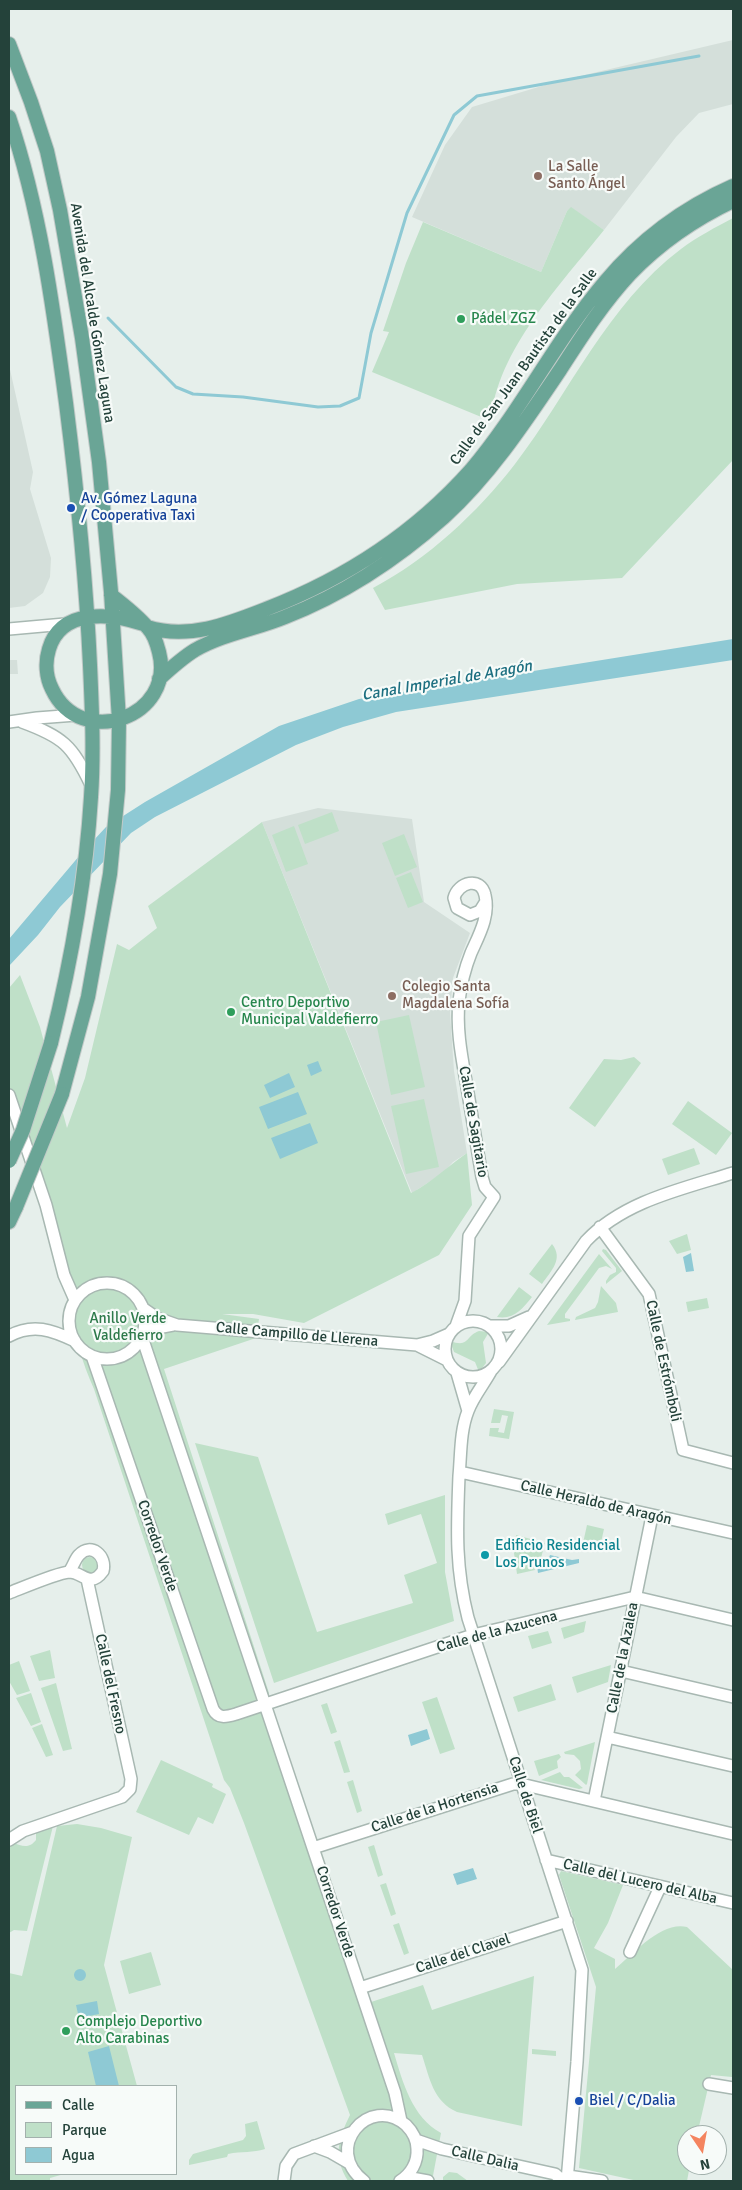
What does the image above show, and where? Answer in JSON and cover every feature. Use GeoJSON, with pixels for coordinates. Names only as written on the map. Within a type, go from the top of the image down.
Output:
{"type":"FeatureCollection","features":[{"type":"Feature","properties":{"kind":"main road","name":"Avenida del Alcalde Gómez Laguna"},"geometry":{"type":"LineString","coordinates":[[9,44],[47,151],[60,210],[82,338],[96,443],[111,595],[119,720],[118,790],[110,874],[88,997],[62,1094],[9,1222]]}},
{"type":"Feature","properties":{"kind":"main road"},"geometry":{"type":"LineString","coordinates":[[9,117],[35,209],[59,355],[74,466],[88,618],[93,722],[91,791],[83,881],[73,939],[51,1043],[23,1130],[9,1161]]}},
{"type":"Feature","properties":{"kind":"main road","name":"Calle de San Juan Bautista de la Salle"},"geometry":{"type":"LineString","coordinates":[[145,625],[170,632],[193,632],[237,620],[312,590],[381,550],[429,511],[474,465],[510,419],[591,299],[619,266],[641,244],[675,218],[733,186]]}},
{"type":"Feature","properties":{"kind":"main road","name":"Calle de San Juan Bautista de la Salle"},"geometry":{"type":"LineString","coordinates":[[159,679],[179,661],[197,649],[285,618],[325,599],[375,571],[416,541],[462,499],[497,459],[524,423],[594,318],[630,275],[672,237],[702,217],[733,201]]}},
{"type":"Feature","properties":{"kind":"main road"},"geometry":{"type":"LineString","coordinates":[[111,595],[145,625],[159,650],[159,679],[149,700],[142,708],[119,720],[93,722],[76,715],[56,697],[49,682],[46,666],[51,643],[65,624],[75,619],[113,617],[145,625]]}},
{"type":"Feature","properties":{"kind":"street"},"geometry":{"type":"LineString","coordinates":[[9,629],[65,624]]}},
{"type":"Feature","properties":{"kind":"street"},"geometry":{"type":"LineString","coordinates":[[22,722],[29,719],[76,715]]}},
{"type":"Feature","properties":{"kind":"street"},"geometry":{"type":"LineString","coordinates":[[9,722],[22,722],[45,730],[61,739],[79,761],[91,791]]}},
{"type":"Feature","properties":{"kind":"street"},"geometry":{"type":"LineString","coordinates":[[464,913],[475,914],[486,903],[482,888],[473,883],[463,884],[458,888],[454,898],[457,908],[476,927],[480,936]]}},
{"type":"Feature","properties":{"kind":"street","name":"Calle de Sagitario"},"geometry":{"type":"LineString","coordinates":[[453,1330],[465,1301],[469,1236],[494,1197],[485,1187],[482,1177],[458,1033],[459,999],[463,978],[471,953],[484,927],[486,903]]}},
{"type":"Feature","properties":{"kind":"street"},"geometry":{"type":"LineString","coordinates":[[9,1095],[46,1205],[64,1275],[75,1300]]}},
{"type":"Feature","properties":{"kind":"street","name":"Calle de Biel"},"geometry":{"type":"LineString","coordinates":[[563,2178],[569,2162],[582,1977],[567,1921],[521,1784],[462,1596],[456,1542],[460,1450],[468,1411],[530,1316],[586,1241],[600,1227],[631,1208],[733,1173]]}},
{"type":"Feature","properties":{"kind":"street","name":"Calle de Estrómboli"},"geometry":{"type":"LineString","coordinates":[[600,1227],[650,1294],[683,1450],[733,1463]]}},
{"type":"Feature","properties":{"kind":"street"},"geometry":{"type":"LineString","coordinates":[[64,1275],[86,1289]]}},
{"type":"Feature","properties":{"kind":"street"},"geometry":{"type":"LineString","coordinates":[[75,1341],[69,1321],[71,1309],[75,1300],[86,1289],[102,1283],[113,1283],[123,1286],[132,1292],[144,1309]]}},
{"type":"Feature","properties":{"kind":"street"},"geometry":{"type":"LineString","coordinates":[[465,1301],[478,1321]]}},
{"type":"Feature","properties":{"kind":"street","name":"Calle Campillo de Llerena"},"geometry":{"type":"LineString","coordinates":[[144,1309],[157,1318],[177,1325]]}},
{"type":"Feature","properties":{"kind":"street","name":"Corredor Verde"},"geometry":{"type":"LineString","coordinates":[[144,1309],[146,1317],[143,1335],[395,2093],[401,2121],[407,2126],[416,2140]]}},
{"type":"Feature","properties":{"kind":"street","name":"Calle de Biel"},"geometry":{"type":"LineString","coordinates":[[490,1326],[514,1325],[530,1316]]}},
{"type":"Feature","properties":{"kind":"street"},"geometry":{"type":"LineString","coordinates":[[471,1321],[478,1321],[490,1326],[495,1330],[502,1349],[495,1367],[478,1377],[471,1378],[457,1372],[447,1360],[445,1344],[453,1330],[471,1321]]}},
{"type":"Feature","properties":{"kind":"street","name":"Calle Campillo de Llerena"},"geometry":{"type":"LineString","coordinates":[[143,1335],[163,1327],[177,1325],[417,1345],[433,1341],[453,1330]]}},
{"type":"Feature","properties":{"kind":"street"},"geometry":{"type":"LineString","coordinates":[[9,1336],[35,1328],[46,1329],[75,1341]]}},
{"type":"Feature","properties":{"kind":"street"},"geometry":{"type":"LineString","coordinates":[[92,1356],[110,1359],[119,1357],[132,1350],[143,1335]]}},
{"type":"Feature","properties":{"kind":"street","name":"Corredor Verde"},"geometry":{"type":"LineString","coordinates":[[75,1341],[82,1350],[92,1356],[213,1709],[218,1716],[224,1717],[265,1704]]}},
{"type":"Feature","properties":{"kind":"street","name":"Calle Campillo de Llerena"},"geometry":{"type":"LineString","coordinates":[[417,1345],[447,1360]]}},
{"type":"Feature","properties":{"kind":"street","name":"Calle de Biel"},"geometry":{"type":"LineString","coordinates":[[457,1372],[468,1411]]}},
{"type":"Feature","properties":{"kind":"street","name":"Calle Heraldo de Aragón"},"geometry":{"type":"LineString","coordinates":[[460,1472],[733,1533]]}},
{"type":"Feature","properties":{"kind":"street","name":"Calle de la Azalea"},"geometry":{"type":"LineString","coordinates":[[594,1801],[652,1516]]}},
{"type":"Feature","properties":{"kind":"street"},"geometry":{"type":"LineString","coordinates":[[9,1593],[69,1572],[80,1554],[88,1550],[98,1553],[104,1561],[103,1571],[96,1578],[87,1579],[69,1572]]}},
{"type":"Feature","properties":{"kind":"street","name":"Calle del Fresno"},"geometry":{"type":"LineString","coordinates":[[9,1840],[23,1831],[122,1796],[130,1789],[131,1779],[87,1579]]}},
{"type":"Feature","properties":{"kind":"street","name":"Calle de la Azucena"},"geometry":{"type":"LineString","coordinates":[[265,1704],[473,1635],[635,1597],[733,1620]]}},
{"type":"Feature","properties":{"kind":"street"},"geometry":{"type":"LineString","coordinates":[[621,1671],[733,1697]]}},
{"type":"Feature","properties":{"kind":"street"},"geometry":{"type":"LineString","coordinates":[[607,1737],[733,1766]]}},
{"type":"Feature","properties":{"kind":"street","name":"Calle de la Hortensia"},"geometry":{"type":"LineString","coordinates":[[313,1848],[505,1785],[521,1784],[733,1834]]}},
{"type":"Feature","properties":{"kind":"street","name":"Calle del Lucero del Alba"},"geometry":{"type":"LineString","coordinates":[[546,1860],[733,1903]]}},
{"type":"Feature","properties":{"kind":"street"},"geometry":{"type":"LineString","coordinates":[[630,1952],[660,1887]]}},
{"type":"Feature","properties":{"kind":"street","name":"Calle del Clavel"},"geometry":{"type":"LineString","coordinates":[[360,1988],[567,1921]]}},
{"type":"Feature","properties":{"kind":"street"},"geometry":{"type":"LineString","coordinates":[[709,2084],[733,2088]]}},
{"type":"Feature","properties":{"kind":"street"},"geometry":{"type":"LineString","coordinates":[[364,2181],[354,2172],[349,2163],[348,2143],[353,2132],[363,2121],[372,2118],[387,2116],[401,2121]]}},
{"type":"Feature","properties":{"kind":"street"},"geometry":{"type":"LineString","coordinates":[[284,2181],[286,2166],[291,2156],[296,2152],[353,2132]]}},
{"type":"Feature","properties":{"kind":"street"},"geometry":{"type":"LineString","coordinates":[[403,2179],[411,2171],[417,2156],[416,2140]]}},
{"type":"Feature","properties":{"kind":"street","name":"Calle Dalia"},"geometry":{"type":"LineString","coordinates":[[416,2140],[442,2149],[563,2178],[602,2181]]}},
{"type":"Feature","properties":{"kind":"street"},"geometry":{"type":"LineString","coordinates":[[314,2146],[330,2152],[349,2163]]}},
{"type":"Feature","properties":{"kind":"street"},"geometry":{"type":"LineString","coordinates":[[403,2179],[428,2181]]}},
{"type":"Feature","properties":{"kind":"shaded area","name":"La Salle Santo Ángel"},"geometry":{"type":"Polygon","coordinates":[[[733,40],[733,104],[699,113],[676,137],[604,230],[571,208],[567,211],[541,272],[412,217],[445,145],[472,107],[555,82],[733,40]]]}},
{"type":"Feature","properties":{"kind":"shaded area"},"geometry":{"type":"Polygon","coordinates":[[[9,365],[33,472],[30,489],[51,558],[50,577],[43,593],[25,606],[9,608],[9,365]]]}},
{"type":"Feature","properties":{"kind":"shaded area"},"geometry":{"type":"Polygon","coordinates":[[[9,660],[17,660],[18,674],[9,674],[9,660]]]}},
{"type":"Feature","properties":{"kind":"shaded area","name":"Colegio Santa Magdalena Sofía"},"geometry":{"type":"Polygon","coordinates":[[[318,808],[412,819],[424,902],[470,933],[453,978],[450,1013],[454,1071],[467,1153],[453,1162],[443,1173],[412,1193],[262,822],[318,808]]]}},
{"type":"Feature","properties":{"kind":"green space","name":"Pádel ZGZ"},"geometry":{"type":"Polygon","coordinates":[[[571,207],[604,230],[551,295],[518,344],[505,369],[496,395],[491,421],[372,372],[389,332],[383,331],[406,263],[423,222],[541,272],[567,211],[571,207]]]}},
{"type":"Feature","properties":{"kind":"green space"},"geometry":{"type":"Polygon","coordinates":[[[733,218],[733,460],[622,578],[517,584],[385,610],[373,588],[432,549],[485,500],[515,464],[591,350],[632,296],[655,271],[681,249],[733,218]]]}},
{"type":"Feature","properties":{"kind":"green space"},"geometry":{"type":"Polygon","coordinates":[[[332,812],[339,831],[305,844],[298,825],[332,812]]]}},
{"type":"Feature","properties":{"kind":"green space","name":"Anillo Verde Valdefierro"},"geometry":{"type":"Polygon","coordinates":[[[262,822],[411,1193],[467,1153],[472,1205],[439,1255],[304,1323],[253,1314],[222,1314],[259,1319],[256,1338],[164,1369],[269,1693],[265,1709],[365,2004],[423,1985],[432,2010],[534,1976],[522,2126],[457,2112],[437,2095],[430,2081],[422,2055],[394,2053],[405,2087],[416,2109],[431,2126],[441,2133],[432,2181],[348,2181],[343,2172],[340,2164],[339,2148],[340,2140],[350,2115],[244,1823],[230,1788],[224,1780],[94,1389],[71,1330],[69,1315],[75,1300],[9,1113],[9,988],[20,975],[40,1027],[67,1128],[85,1078],[117,944],[129,950],[157,928],[148,906],[262,822]]]}},
{"type":"Feature","properties":{"kind":"green space"},"geometry":{"type":"Polygon","coordinates":[[[294,826],[308,864],[286,872],[272,835],[294,826]]]}},
{"type":"Feature","properties":{"kind":"green space"},"geometry":{"type":"Polygon","coordinates":[[[404,834],[417,867],[395,876],[382,843],[404,834]]]}},
{"type":"Feature","properties":{"kind":"green space"},"geometry":{"type":"Polygon","coordinates":[[[411,872],[423,902],[408,908],[396,878],[411,872]]]}},
{"type":"Feature","properties":{"kind":"green space"},"geometry":{"type":"Polygon","coordinates":[[[409,1015],[425,1087],[391,1095],[376,1022],[409,1015]]]}},
{"type":"Feature","properties":{"kind":"green space"},"geometry":{"type":"Polygon","coordinates":[[[634,1057],[641,1063],[595,1127],[569,1108],[604,1059],[621,1060],[634,1057]]]}},
{"type":"Feature","properties":{"kind":"green space"},"geometry":{"type":"Polygon","coordinates":[[[424,1099],[439,1167],[406,1174],[391,1106],[424,1099]]]}},
{"type":"Feature","properties":{"kind":"green space"},"geometry":{"type":"Polygon","coordinates":[[[688,1101],[732,1133],[716,1155],[672,1124],[688,1101]]]}},
{"type":"Feature","properties":{"kind":"green space"},"geometry":{"type":"Polygon","coordinates":[[[694,1148],[700,1164],[668,1175],[662,1159],[694,1148]]]}},
{"type":"Feature","properties":{"kind":"green space"},"geometry":{"type":"Polygon","coordinates":[[[687,1234],[691,1250],[677,1254],[669,1241],[687,1234]]]}},
{"type":"Feature","properties":{"kind":"green space"},"geometry":{"type":"Polygon","coordinates":[[[552,1244],[557,1255],[555,1265],[542,1284],[529,1274],[552,1244]]]}},
{"type":"Feature","properties":{"kind":"green space"},"geometry":{"type":"Polygon","coordinates":[[[603,1249],[606,1250],[622,1271],[606,1284],[610,1275],[616,1272],[616,1268],[602,1251],[603,1249]]]}},
{"type":"Feature","properties":{"kind":"green space"},"geometry":{"type":"Polygon","coordinates":[[[599,1254],[612,1269],[606,1266],[599,1268],[565,1314],[565,1318],[570,1319],[570,1321],[547,1325],[599,1254]]]}},
{"type":"Feature","properties":{"kind":"green space"},"geometry":{"type":"Polygon","coordinates":[[[601,1286],[616,1303],[618,1312],[575,1320],[576,1317],[595,1308],[601,1286]]]}},
{"type":"Feature","properties":{"kind":"green space"},"geometry":{"type":"Polygon","coordinates":[[[519,1287],[532,1297],[517,1313],[508,1317],[497,1317],[519,1287]]]}},
{"type":"Feature","properties":{"kind":"green space"},"geometry":{"type":"Polygon","coordinates":[[[707,1298],[709,1308],[688,1312],[686,1302],[707,1298]]]}},
{"type":"Feature","properties":{"kind":"green space"},"geometry":{"type":"Polygon","coordinates":[[[479,1331],[489,1332],[483,1342],[486,1363],[479,1372],[475,1362],[454,1352],[450,1341],[456,1343],[464,1342],[479,1331]]]}},
{"type":"Feature","properties":{"kind":"green space"},"geometry":{"type":"Polygon","coordinates":[[[494,1409],[514,1412],[509,1439],[489,1436],[490,1428],[499,1428],[498,1432],[504,1433],[508,1416],[502,1415],[500,1423],[491,1423],[494,1409]]]}},
{"type":"Feature","properties":{"kind":"green space"},"geometry":{"type":"Polygon","coordinates":[[[195,1443],[258,1457],[317,1632],[413,1603],[404,1575],[437,1563],[421,1514],[388,1525],[385,1514],[445,1495],[445,1572],[454,1621],[274,1683],[195,1443]]]}},
{"type":"Feature","properties":{"kind":"green space"},"geometry":{"type":"Polygon","coordinates":[[[587,1525],[604,1529],[600,1547],[583,1543],[587,1525]]]}},
{"type":"Feature","properties":{"kind":"green space"},"geometry":{"type":"Polygon","coordinates":[[[516,1535],[545,1543],[541,1558],[532,1560],[535,1570],[517,1574],[513,1546],[517,1546],[516,1535]]]}},
{"type":"Feature","properties":{"kind":"green space"},"geometry":{"type":"Polygon","coordinates":[[[90,1557],[96,1559],[98,1565],[96,1571],[90,1573],[84,1571],[82,1565],[84,1559],[90,1557]]]}},
{"type":"Feature","properties":{"kind":"green space"},"geometry":{"type":"Polygon","coordinates":[[[586,1621],[584,1632],[564,1639],[561,1628],[586,1621]]]}},
{"type":"Feature","properties":{"kind":"green space"},"geometry":{"type":"Polygon","coordinates":[[[548,1631],[552,1643],[532,1649],[528,1636],[548,1631]]]}},
{"type":"Feature","properties":{"kind":"green space"},"geometry":{"type":"Polygon","coordinates":[[[50,1650],[55,1678],[39,1681],[30,1656],[50,1650]]]}},
{"type":"Feature","properties":{"kind":"green space"},"geometry":{"type":"Polygon","coordinates":[[[19,1661],[30,1691],[17,1695],[9,1681],[9,1665],[19,1661]]]}},
{"type":"Feature","properties":{"kind":"green space"},"geometry":{"type":"Polygon","coordinates":[[[611,1665],[608,1682],[577,1693],[572,1677],[611,1665]]]}},
{"type":"Feature","properties":{"kind":"green space"},"geometry":{"type":"Polygon","coordinates":[[[56,1683],[72,1749],[63,1751],[41,1688],[56,1683]]]}},
{"type":"Feature","properties":{"kind":"green space"},"geometry":{"type":"Polygon","coordinates":[[[551,1684],[556,1700],[518,1712],[513,1697],[551,1684]]]}},
{"type":"Feature","properties":{"kind":"green space"},"geometry":{"type":"Polygon","coordinates":[[[31,1693],[41,1722],[31,1726],[16,1698],[31,1693]]]}},
{"type":"Feature","properties":{"kind":"green space"},"geometry":{"type":"Polygon","coordinates":[[[437,1697],[455,1749],[440,1754],[422,1702],[437,1697]]]}},
{"type":"Feature","properties":{"kind":"green space"},"geometry":{"type":"Polygon","coordinates":[[[327,1703],[337,1732],[331,1734],[321,1705],[327,1703]]]}},
{"type":"Feature","properties":{"kind":"green space"},"geometry":{"type":"Polygon","coordinates":[[[42,1724],[53,1755],[46,1757],[32,1728],[42,1724]]]}},
{"type":"Feature","properties":{"kind":"green space"},"geometry":{"type":"Polygon","coordinates":[[[340,1740],[350,1772],[344,1773],[334,1742],[340,1740]]]}},
{"type":"Feature","properties":{"kind":"green space"},"geometry":{"type":"Polygon","coordinates":[[[595,1742],[586,1785],[575,1775],[581,1769],[580,1761],[574,1755],[565,1754],[564,1752],[595,1742]]]}},
{"type":"Feature","properties":{"kind":"green space"},"geometry":{"type":"Polygon","coordinates":[[[559,1754],[561,1757],[557,1761],[558,1768],[539,1776],[534,1761],[559,1754]]]}},
{"type":"Feature","properties":{"kind":"green space"},"geometry":{"type":"Polygon","coordinates":[[[161,1760],[213,1784],[212,1787],[226,1794],[213,1824],[198,1817],[189,1835],[136,1812],[161,1760]]]}},
{"type":"Feature","properties":{"kind":"green space"},"geometry":{"type":"Polygon","coordinates":[[[560,1772],[564,1777],[569,1777],[583,1788],[579,1789],[541,1780],[560,1772]]]}},
{"type":"Feature","properties":{"kind":"green space"},"geometry":{"type":"Polygon","coordinates":[[[353,1780],[362,1811],[357,1813],[347,1782],[353,1780]]]}},
{"type":"Feature","properties":{"kind":"green space","name":"Complejo Deportivo Alto Carabinas"},"geometry":{"type":"Polygon","coordinates":[[[77,1824],[101,1828],[132,1837],[104,1965],[137,2085],[15,2085],[15,2175],[60,2175],[50,2178],[50,2181],[9,2181],[9,1973],[22,1976],[57,1826],[77,1824]]]}},
{"type":"Feature","properties":{"kind":"green space"},"geometry":{"type":"Polygon","coordinates":[[[53,1826],[27,1931],[14,1930],[9,1933],[9,1846],[13,1843],[22,1846],[31,1845],[36,1840],[36,1831],[53,1826]]]}},
{"type":"Feature","properties":{"kind":"green space"},"geometry":{"type":"Polygon","coordinates":[[[374,1845],[383,1875],[378,1877],[368,1847],[374,1845]]]}},
{"type":"Feature","properties":{"kind":"green space"},"geometry":{"type":"Polygon","coordinates":[[[561,1871],[623,1885],[608,1923],[594,1948],[615,1959],[615,1969],[648,1940],[667,1929],[677,1926],[687,1927],[733,1970],[732,2077],[711,2075],[699,2125],[677,2125],[677,2175],[688,2175],[687,2181],[638,2181],[579,2168],[596,1987],[559,1875],[561,1871]]]}},
{"type":"Feature","properties":{"kind":"green space"},"geometry":{"type":"Polygon","coordinates":[[[386,1883],[396,1914],[391,1916],[380,1885],[386,1883]]]}},
{"type":"Feature","properties":{"kind":"green space"},"geometry":{"type":"Polygon","coordinates":[[[399,1923],[409,1953],[404,1955],[393,1925],[399,1923]]]}},
{"type":"Feature","properties":{"kind":"green space"},"geometry":{"type":"Polygon","coordinates":[[[151,1952],[161,1985],[129,1994],[120,1961],[151,1952]]]}},
{"type":"Feature","properties":{"kind":"green space"},"geometry":{"type":"Polygon","coordinates":[[[532,2049],[556,2051],[556,2056],[532,2054],[532,2049]]]}},
{"type":"Feature","properties":{"kind":"green space"},"geometry":{"type":"Polygon","coordinates":[[[257,2121],[265,2149],[228,2154],[227,2157],[189,2165],[189,2160],[193,2154],[243,2140],[246,2136],[245,2124],[257,2121]]]}},
{"type":"Feature","properties":{"kind":"green space"},"geometry":{"type":"Polygon","coordinates":[[[449,2172],[457,2173],[468,2181],[443,2180],[443,2177],[449,2172]]]}},
{"type":"Feature","properties":{"kind":"water","name":"Canal Imperial de Aragón"},"geometry":{"type":"Polygon","coordinates":[[[733,639],[733,660],[396,712],[343,727],[296,745],[155,817],[131,833],[60,907],[38,935],[9,966],[9,939],[106,827],[145,802],[279,726],[359,699],[733,639]]]}},
{"type":"Feature","properties":{"kind":"water"},"geometry":{"type":"Polygon","coordinates":[[[318,1061],[322,1071],[311,1076],[307,1065],[318,1061]]]}},
{"type":"Feature","properties":{"kind":"water"},"geometry":{"type":"Polygon","coordinates":[[[289,1073],[295,1087],[270,1098],[264,1085],[289,1073]]]}},
{"type":"Feature","properties":{"kind":"water"},"geometry":{"type":"Polygon","coordinates":[[[298,1092],[307,1114],[268,1129],[259,1107],[298,1092]]]}},
{"type":"Feature","properties":{"kind":"water"},"geometry":{"type":"Polygon","coordinates":[[[310,1123],[318,1143],[280,1159],[271,1138],[310,1123]]]}},
{"type":"Feature","properties":{"kind":"water"},"geometry":{"type":"Polygon","coordinates":[[[691,1253],[694,1271],[686,1272],[683,1257],[691,1253]]]}},
{"type":"Feature","properties":{"kind":"water"},"geometry":{"type":"Polygon","coordinates":[[[550,1555],[572,1560],[579,1559],[579,1563],[538,1573],[537,1566],[547,1563],[550,1555]]]}},
{"type":"Feature","properties":{"kind":"water"},"geometry":{"type":"Polygon","coordinates":[[[427,1729],[430,1739],[411,1746],[408,1735],[427,1729]]]}},
{"type":"Feature","properties":{"kind":"water"},"geometry":{"type":"Polygon","coordinates":[[[473,1868],[477,1879],[457,1885],[453,1874],[473,1868]]]}},
{"type":"Feature","properties":{"kind":"water"},"geometry":{"type":"Polygon","coordinates":[[[80,1969],[86,1975],[80,1981],[74,1975],[80,1969]]]}},
{"type":"Feature","properties":{"kind":"water"},"geometry":{"type":"Polygon","coordinates":[[[97,2001],[99,2014],[79,2018],[76,2005],[97,2001]]]}},
{"type":"Feature","properties":{"kind":"water"},"geometry":{"type":"Polygon","coordinates":[[[109,2046],[119,2085],[96,2085],[88,2052],[109,2046]]]}},
{"type":"Feature","properties":{"kind":"waterway"},"geometry":{"type":"LineString","coordinates":[[108,318],[176,387],[193,394],[243,397],[318,407],[340,406],[359,398],[371,333],[407,213],[454,115],[477,96],[699,56]]}},
{"type":"Feature","properties":{"kind":"place","name":"La Salle Santo Ángel"},"geometry":{"type":"Point","coordinates":[538,176]}},
{"type":"Feature","properties":{"kind":"place","name":"Pádel ZGZ"},"geometry":{"type":"Point","coordinates":[461,319]}},
{"type":"Feature","properties":{"kind":"place","name":"Av. Gómez Laguna / Cooperativa Taxi"},"geometry":{"type":"Point","coordinates":[71,508]}},
{"type":"Feature","properties":{"kind":"place","name":"Colegio Santa Magdalena Sofía"},"geometry":{"type":"Point","coordinates":[392,996]}},
{"type":"Feature","properties":{"kind":"place","name":"Centro Deportivo Municipal Valdefierro"},"geometry":{"type":"Point","coordinates":[231,1012]}},
{"type":"Feature","properties":{"kind":"place","name":"Edificio Residencial Los Prunos"},"geometry":{"type":"Point","coordinates":[485,1555]}},
{"type":"Feature","properties":{"kind":"place","name":"Complejo Deportivo Alto Carabinas"},"geometry":{"type":"Point","coordinates":[66,2031]}},
{"type":"Feature","properties":{"kind":"place","name":"Biel / C/Dalia"},"geometry":{"type":"Point","coordinates":[579,2101]}}]}
